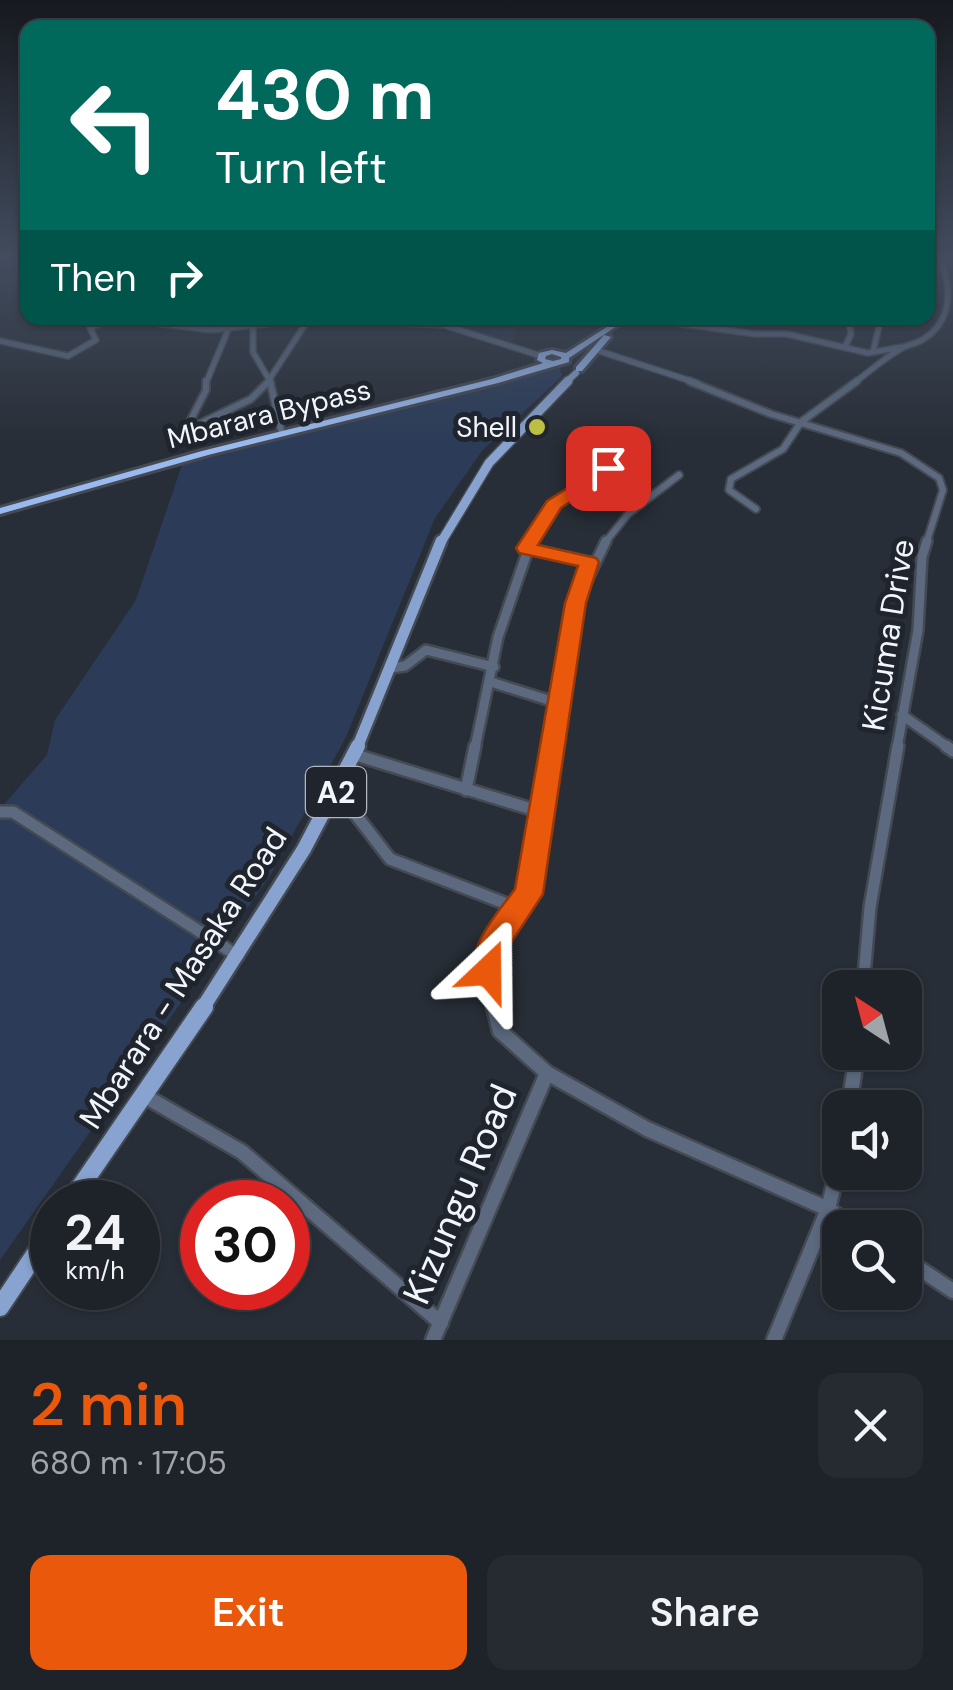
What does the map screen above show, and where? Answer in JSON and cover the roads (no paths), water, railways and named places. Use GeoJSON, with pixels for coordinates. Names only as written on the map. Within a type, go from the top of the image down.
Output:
{"type":"FeatureCollection","features":[{"type":"Feature","properties":{"kind":"highway","name":"A2"},"geometry":{"type":"LineString","coordinates":[[563,358],[580,342],[609,325]]}},
{"type":"Feature","properties":{"kind":"highway","name":"A2"},"geometry":{"type":"LineString","coordinates":[[577,371],[612,325]]}},
{"type":"Feature","properties":{"kind":"highway","name":"A2"},"geometry":{"type":"LineString","coordinates":[[543,359],[563,358],[598,344]]}},
{"type":"Feature","properties":{"kind":"highway","name":"Mbarara Bypass"},"geometry":{"type":"LineString","coordinates":[[0,508],[138,465],[489,379],[543,359]]}},
{"type":"Feature","properties":{"kind":"highway","name":"Mbarara Bypass"},"geometry":{"type":"LineString","coordinates":[[0,508],[495,381],[543,359]]}},
{"type":"Feature","properties":{"kind":"main road"},"geometry":{"type":"LineString","coordinates":[[563,358],[577,371]]}},
{"type":"Feature","properties":{"kind":"main road","name":"Mbarara - Masaka Road"},"geometry":{"type":"LineString","coordinates":[[85,1180],[238,956],[334,796],[356,755],[445,534],[466,497],[524,423],[577,371]]}},
{"type":"Feature","properties":{"kind":"main road"},"geometry":{"type":"LineString","coordinates":[[0,1307],[30,1262]]}},
{"type":"Feature","properties":{"kind":"street"},"geometry":{"type":"LineString","coordinates":[[690,325],[787,334],[873,352],[926,338],[941,319]]}},
{"type":"Feature","properties":{"kind":"street"},"geometry":{"type":"LineString","coordinates":[[0,341],[68,356],[96,340],[90,328],[96,325]]}},
{"type":"Feature","properties":{"kind":"street"},"geometry":{"type":"LineString","coordinates":[[160,325],[203,330],[253,325],[253,352],[269,377],[281,430]]}},
{"type":"Feature","properties":{"kind":"street"},"geometry":{"type":"LineString","coordinates":[[230,325],[227,340],[206,376],[206,390],[185,431],[251,399],[264,388],[304,325]]}},
{"type":"Feature","properties":{"kind":"street"},"geometry":{"type":"LineString","coordinates":[[444,325],[543,359]]}},
{"type":"Feature","properties":{"kind":"street"},"geometry":{"type":"LineString","coordinates":[[844,347],[851,334],[849,325]]}},
{"type":"Feature","properties":{"kind":"street"},"geometry":{"type":"LineString","coordinates":[[873,352],[879,325]]}},
{"type":"Feature","properties":{"kind":"street","name":"Kicuma Drive"},"geometry":{"type":"LineString","coordinates":[[598,344],[801,422],[901,453],[939,478],[943,490],[922,557],[918,630],[870,908],[865,970]]}},
{"type":"Feature","properties":{"kind":"street"},"geometry":{"type":"LineString","coordinates":[[756,510],[729,490],[731,479],[783,449],[801,422],[905,346]]}},
{"type":"Feature","properties":{"kind":"street"},"geometry":{"type":"LineString","coordinates":[[466,790],[503,620],[526,548],[554,504],[608,468]]}},
{"type":"Feature","properties":{"kind":"street"},"geometry":{"type":"LineString","coordinates":[[679,475],[622,520],[589,562],[576,603],[528,894],[490,953],[490,993],[500,1031],[547,1073],[704,1157],[828,1209]]}},
{"type":"Feature","properties":{"kind":"street"},"geometry":{"type":"LineString","coordinates":[[526,548],[589,562]]}},
{"type":"Feature","properties":{"kind":"street"},"geometry":{"type":"LineString","coordinates":[[391,668],[408,664],[426,650],[494,667]]}},
{"type":"Feature","properties":{"kind":"street"},"geometry":{"type":"LineString","coordinates":[[491,682],[560,704]]}},
{"type":"Feature","properties":{"kind":"street"},"geometry":{"type":"LineString","coordinates":[[902,715],[953,751]]}},
{"type":"Feature","properties":{"kind":"street"},"geometry":{"type":"LineString","coordinates":[[356,755],[542,812]]}},
{"type":"Feature","properties":{"kind":"street"},"geometry":{"type":"LineString","coordinates":[[334,796],[357,812],[381,852],[390,859],[520,909]]}},
{"type":"Feature","properties":{"kind":"street"},"geometry":{"type":"LineString","coordinates":[[0,812],[13,812],[238,956]]}},
{"type":"Feature","properties":{"kind":"street","name":"Kizungu Road"},"geometry":{"type":"LineString","coordinates":[[434,1340],[547,1073]]}},
{"type":"Feature","properties":{"kind":"street"},"geometry":{"type":"LineString","coordinates":[[143,1096],[242,1152],[441,1323]]}},
{"type":"Feature","properties":{"kind":"street"},"geometry":{"type":"LineString","coordinates":[[774,1340],[833,1190]]}},
{"type":"Feature","properties":{"kind":"street"},"geometry":{"type":"LineString","coordinates":[[922,1271],[953,1292]]}},
{"type":"Feature","properties":{"kind":"place","name":"Shell"},"geometry":{"type":"Point","coordinates":[537,427]}}]}
